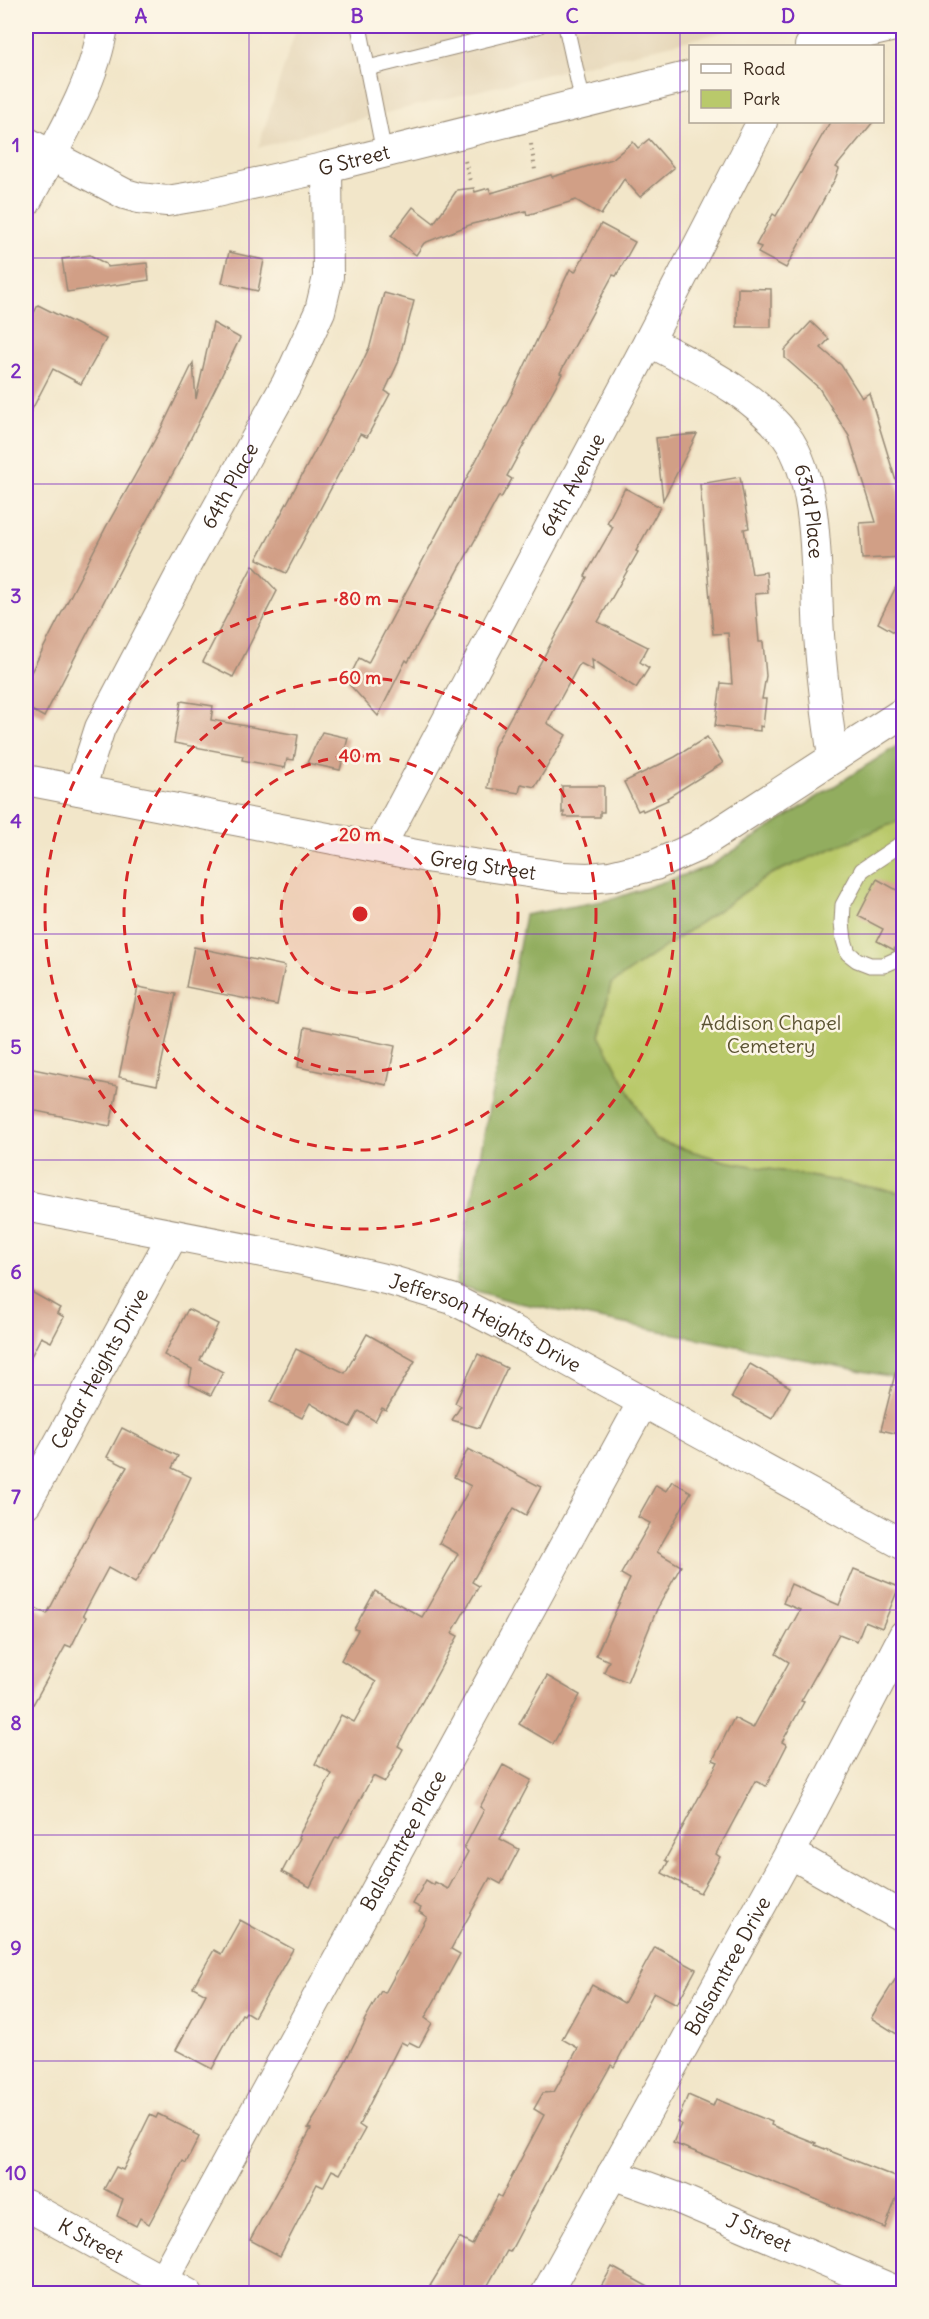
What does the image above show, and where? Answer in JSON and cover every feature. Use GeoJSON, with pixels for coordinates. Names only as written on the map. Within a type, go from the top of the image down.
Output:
{"type":"FeatureCollection","features":[{"type":"Feature","properties":{"kind":"street"},"geometry":{"type":"LineString","coordinates":[[26,202],[38,148],[75,108],[91,68],[103,26]]}},
{"type":"Feature","properties":{"kind":"street"},"geometry":{"type":"LineString","coordinates":[[813,45],[852,31],[895,26]]}},
{"type":"Feature","properties":{"kind":"street","name":"G Street"},"geometry":{"type":"LineString","coordinates":[[38,148],[124,194],[167,201],[327,167],[689,76]]}},
{"type":"Feature","properties":{"kind":"street","name":"64th Avenue"},"geometry":{"type":"LineString","coordinates":[[380,847],[649,341],[761,123]]}},
{"type":"Feature","properties":{"kind":"street","name":"64th Place"},"geometry":{"type":"LineString","coordinates":[[80,790],[96,739],[106,717],[175,584],[287,383],[320,311],[328,277],[327,167]]}},
{"type":"Feature","properties":{"kind":"street","name":"63rd Place"},"geometry":{"type":"LineString","coordinates":[[649,341],[737,391],[785,435],[798,454],[810,498],[822,669],[833,757]]}},
{"type":"Feature","properties":{"kind":"street","name":"Greig Street"},"geometry":{"type":"LineString","coordinates":[[26,780],[432,858],[563,877],[588,878],[610,876],[655,865],[696,847],[903,712]]}},
{"type":"Feature","properties":{"kind":"street","name":"Jefferson Heights Drive"},"geometry":{"type":"LineString","coordinates":[[26,1206],[293,1258],[389,1280],[452,1299],[903,1545]]}},
{"type":"Feature","properties":{"kind":"street","name":"Cedar Heights Drive"},"geometry":{"type":"LineString","coordinates":[[26,1503],[173,1235]]}},
{"type":"Feature","properties":{"kind":"street","name":"Balsamtree Place"},"geometry":{"type":"LineString","coordinates":[[176,2287],[643,1402]]}},
{"type":"Feature","properties":{"kind":"street","name":"Balsamtree Drive"},"geometry":{"type":"LineString","coordinates":[[546,2294],[789,1852],[903,1635]]}},
{"type":"Feature","properties":{"kind":"street"},"geometry":{"type":"LineString","coordinates":[[789,1852],[903,1918]]}},
{"type":"Feature","properties":{"kind":"street","name":"J Street"},"geometry":{"type":"LineString","coordinates":[[612,2174],[673,2196],[903,2294]]}},
{"type":"Feature","properties":{"kind":"street","name":"K Street"},"geometry":{"type":"LineString","coordinates":[[26,2205],[176,2287]]}},
{"type":"Feature","properties":{"kind":"lane"},"geometry":{"type":"LineString","coordinates":[[359,26],[384,153]]}},
{"type":"Feature","properties":{"kind":"lane"},"geometry":{"type":"LineString","coordinates":[[368,68],[538,26]]}},
{"type":"Feature","properties":{"kind":"lane"},"geometry":{"type":"LineString","coordinates":[[566,26],[583,103]]}},
{"type":"Feature","properties":{"kind":"lane"},"geometry":{"type":"LineString","coordinates":[[903,842],[862,870],[843,905],[842,924],[848,953],[857,960],[870,965],[884,964],[903,956]]}},
{"type":"Feature","properties":{"kind":"path"},"geometry":{"type":"LineString","coordinates":[[530,138],[536,170]]}},
{"type":"Feature","properties":{"kind":"path"},"geometry":{"type":"LineString","coordinates":[[464,154],[470,181]]}},
{"type":"Feature","properties":{"kind":"shaded area"},"geometry":{"type":"Polygon","coordinates":[[[297,26],[748,26],[336,125],[258,148],[297,26]]]}},
{"type":"Feature","properties":{"kind":"green space"},"geometry":{"type":"Polygon","coordinates":[[[903,742],[903,819],[771,874],[611,984],[599,1035],[655,1140],[724,1161],[903,1193],[903,1379],[514,1302],[456,1285],[525,915],[613,899],[710,866],[903,742]]]}},
{"type":"Feature","properties":{"kind":"green space","name":"Addison Chapel Cemetery"},"geometry":{"type":"Polygon","coordinates":[[[903,819],[903,1193],[724,1161],[655,1140],[599,1035],[611,984],[771,874],[903,819]]]}},
{"type":"Feature","properties":{"kind":"building"},"geometry":{"type":"Polygon","coordinates":[[[829,123],[872,123],[836,167],[839,169],[835,179],[786,268],[758,253],[761,247],[756,245],[773,214],[776,216],[829,123]]]}},
{"type":"Feature","properties":{"kind":"building"},"geometry":{"type":"Polygon","coordinates":[[[649,139],[674,168],[640,197],[624,179],[601,215],[576,200],[527,215],[526,211],[472,224],[424,243],[416,255],[391,236],[413,207],[434,223],[457,190],[474,188],[475,192],[489,188],[491,193],[551,175],[552,177],[612,159],[633,142],[638,148],[649,139]]]}},
{"type":"Feature","properties":{"kind":"building"},"geometry":{"type":"Polygon","coordinates":[[[601,224],[635,242],[616,276],[613,275],[560,373],[562,374],[507,476],[512,479],[501,498],[499,496],[408,662],[406,660],[378,716],[347,682],[359,658],[368,663],[512,393],[570,269],[575,272],[601,224]]]}},
{"type":"Feature","properties":{"kind":"building"},"geometry":{"type":"Polygon","coordinates":[[[229,252],[264,260],[258,291],[222,283],[229,252]]]}},
{"type":"Feature","properties":{"kind":"building"},"geometry":{"type":"Polygon","coordinates":[[[90,255],[106,264],[107,267],[147,263],[149,280],[67,292],[62,259],[90,255]]]}},
{"type":"Feature","properties":{"kind":"building"},"geometry":{"type":"Polygon","coordinates":[[[738,288],[771,289],[771,327],[737,327],[738,288]]]}},
{"type":"Feature","properties":{"kind":"building"},"geometry":{"type":"Polygon","coordinates":[[[384,293],[414,301],[398,363],[385,391],[390,394],[367,437],[360,434],[286,573],[257,559],[361,365],[370,346],[384,293]]]}},
{"type":"Feature","properties":{"kind":"building"},"geometry":{"type":"Polygon","coordinates":[[[38,305],[106,339],[81,384],[53,369],[26,421],[26,329],[38,305]]]}},
{"type":"Feature","properties":{"kind":"building"},"geometry":{"type":"Polygon","coordinates":[[[811,322],[829,339],[821,348],[841,365],[862,398],[869,393],[899,491],[903,557],[862,559],[860,523],[876,522],[849,436],[819,388],[785,358],[785,350],[811,322]]]}},
{"type":"Feature","properties":{"kind":"building"},"geometry":{"type":"Polygon","coordinates":[[[213,323],[240,338],[177,466],[132,547],[44,717],[26,707],[26,682],[106,527],[162,427],[193,363],[196,399],[213,323]]]}},
{"type":"Feature","properties":{"kind":"building"},"geometry":{"type":"Polygon","coordinates":[[[697,434],[663,500],[656,438],[697,434]]]}},
{"type":"Feature","properties":{"kind":"building"},"geometry":{"type":"Polygon","coordinates":[[[740,477],[749,528],[744,529],[752,574],[766,572],[768,593],[755,594],[759,642],[763,642],[766,676],[762,699],[766,699],[763,727],[760,726],[760,731],[715,726],[721,683],[732,684],[728,633],[713,634],[700,484],[740,477]]]}},
{"type":"Feature","properties":{"kind":"building"},"geometry":{"type":"Polygon","coordinates":[[[625,488],[660,507],[636,551],[638,552],[598,622],[648,647],[640,662],[649,668],[636,688],[592,659],[593,670],[580,663],[547,723],[566,735],[535,787],[521,784],[519,793],[488,788],[494,747],[613,527],[607,523],[625,488]]]}},
{"type":"Feature","properties":{"kind":"building"},"geometry":{"type":"Polygon","coordinates":[[[253,565],[277,591],[233,677],[203,662],[253,565]]]}},
{"type":"Feature","properties":{"kind":"building"},"geometry":{"type":"Polygon","coordinates":[[[903,573],[903,637],[878,623],[903,573]]]}},
{"type":"Feature","properties":{"kind":"building"},"geometry":{"type":"Polygon","coordinates":[[[181,701],[213,706],[211,720],[298,735],[294,760],[287,759],[285,768],[242,760],[243,756],[174,743],[181,701]]]}},
{"type":"Feature","properties":{"kind":"building"},"geometry":{"type":"Polygon","coordinates":[[[322,732],[348,738],[340,770],[307,763],[322,732]]]}},
{"type":"Feature","properties":{"kind":"building"},"geometry":{"type":"Polygon","coordinates":[[[707,737],[723,763],[667,798],[668,800],[638,811],[624,782],[675,757],[707,737]]]}},
{"type":"Feature","properties":{"kind":"building"},"geometry":{"type":"Polygon","coordinates":[[[562,786],[604,786],[604,812],[600,812],[600,817],[564,817],[562,786]]]}},
{"type":"Feature","properties":{"kind":"building"},"geometry":{"type":"Polygon","coordinates":[[[877,879],[902,893],[903,890],[903,940],[900,939],[894,950],[877,941],[883,929],[858,916],[877,879]]]}},
{"type":"Feature","properties":{"kind":"building"},"geometry":{"type":"Polygon","coordinates":[[[194,947],[285,966],[277,1005],[186,987],[194,947]]]}},
{"type":"Feature","properties":{"kind":"building"},"geometry":{"type":"Polygon","coordinates":[[[138,987],[176,994],[157,1085],[119,1077],[138,987]]]}},
{"type":"Feature","properties":{"kind":"building"},"geometry":{"type":"Polygon","coordinates":[[[305,1027],[395,1046],[387,1085],[298,1067],[305,1027]]]}},
{"type":"Feature","properties":{"kind":"building"},"geometry":{"type":"Polygon","coordinates":[[[28,1068],[118,1086],[110,1126],[26,1109],[28,1068]]]}},
{"type":"Feature","properties":{"kind":"building"},"geometry":{"type":"Polygon","coordinates":[[[26,1289],[60,1308],[57,1313],[64,1317],[51,1342],[41,1337],[26,1366],[26,1289]]]}},
{"type":"Feature","properties":{"kind":"building"},"geometry":{"type":"Polygon","coordinates":[[[188,1309],[218,1324],[200,1360],[223,1372],[211,1395],[189,1384],[192,1369],[164,1355],[188,1309]]]}},
{"type":"Feature","properties":{"kind":"building"},"geometry":{"type":"Polygon","coordinates":[[[367,1334],[415,1361],[386,1410],[382,1408],[375,1421],[359,1411],[350,1427],[310,1403],[302,1418],[270,1402],[296,1349],[345,1373],[367,1334]]]}},
{"type":"Feature","properties":{"kind":"building"},"geometry":{"type":"Polygon","coordinates":[[[478,1354],[507,1368],[479,1428],[452,1420],[461,1406],[455,1403],[478,1354]]]}},
{"type":"Feature","properties":{"kind":"building"},"geometry":{"type":"Polygon","coordinates":[[[750,1364],[790,1387],[772,1419],[732,1397],[750,1364]]]}},
{"type":"Feature","properties":{"kind":"building"},"geometry":{"type":"Polygon","coordinates":[[[896,1370],[903,1371],[903,1435],[881,1430],[896,1370]]]}},
{"type":"Feature","properties":{"kind":"building"},"geometry":{"type":"Polygon","coordinates":[[[122,1428],[178,1456],[172,1468],[191,1477],[170,1522],[135,1583],[108,1568],[83,1615],[86,1617],[71,1647],[66,1645],[26,1717],[26,1603],[47,1614],[99,1514],[127,1467],[107,1457],[122,1428]]]}},
{"type":"Feature","properties":{"kind":"building"},"geometry":{"type":"Polygon","coordinates":[[[468,1449],[541,1487],[526,1515],[514,1508],[472,1582],[479,1586],[452,1633],[458,1636],[398,1746],[403,1749],[385,1782],[373,1776],[339,1838],[336,1837],[310,1887],[282,1872],[332,1774],[315,1764],[341,1715],[354,1722],[376,1682],[341,1660],[358,1630],[354,1629],[375,1591],[422,1617],[458,1554],[439,1543],[471,1486],[454,1477],[468,1449]]]}},
{"type":"Feature","properties":{"kind":"building"},"geometry":{"type":"Polygon","coordinates":[[[672,1481],[691,1492],[657,1552],[681,1566],[657,1609],[627,1682],[604,1672],[609,1661],[596,1655],[630,1579],[621,1574],[650,1523],[638,1517],[656,1485],[666,1491],[672,1481]]]}},
{"type":"Feature","properties":{"kind":"building"},"geometry":{"type":"Polygon","coordinates":[[[854,1569],[899,1587],[882,1628],[865,1621],[857,1641],[839,1634],[801,1701],[804,1702],[782,1742],[787,1745],[766,1786],[755,1781],[716,1854],[720,1857],[700,1893],[662,1873],[668,1862],[665,1860],[718,1762],[713,1760],[734,1718],[753,1728],[789,1662],[776,1654],[800,1610],[783,1603],[791,1584],[839,1605],[854,1569]]]}},
{"type":"Feature","properties":{"kind":"building"},"geometry":{"type":"Polygon","coordinates":[[[547,1676],[580,1695],[553,1744],[519,1724],[547,1676]]]}},
{"type":"Feature","properties":{"kind":"building"},"geometry":{"type":"Polygon","coordinates":[[[503,1765],[531,1780],[500,1839],[519,1849],[501,1884],[490,1878],[451,1949],[460,1954],[425,2018],[432,2023],[419,2047],[409,2042],[407,2045],[401,2042],[359,2125],[365,2129],[340,2174],[332,2170],[323,2187],[317,2184],[280,2256],[250,2240],[311,2129],[308,2128],[329,2094],[364,2021],[381,1991],[385,1993],[427,1917],[419,1912],[421,1908],[413,1904],[426,1880],[448,1889],[468,1852],[464,1848],[484,1810],[480,1807],[503,1765]]]}},
{"type":"Feature","properties":{"kind":"building"},"geometry":{"type":"Polygon","coordinates":[[[240,1920],[293,1949],[254,2017],[246,2012],[242,2014],[212,2069],[176,2050],[206,1994],[193,1987],[214,1950],[221,1954],[240,1920]]]}},
{"type":"Feature","properties":{"kind":"building"},"geometry":{"type":"Polygon","coordinates":[[[655,1947],[696,1969],[677,2004],[654,1992],[614,2067],[611,2065],[574,2131],[510,2252],[507,2251],[483,2294],[443,2294],[430,2286],[459,2238],[472,2245],[498,2195],[501,2197],[544,2115],[534,2109],[543,2093],[554,2092],[578,2048],[562,2039],[592,1985],[624,2003],[655,1947]]]}},
{"type":"Feature","properties":{"kind":"building"},"geometry":{"type":"Polygon","coordinates":[[[903,1967],[903,2038],[871,2018],[903,1967]]]}},
{"type":"Feature","properties":{"kind":"building"},"geometry":{"type":"Polygon","coordinates":[[[688,2095],[713,2106],[716,2099],[772,2122],[771,2125],[816,2143],[815,2145],[903,2180],[885,2228],[673,2143],[681,2124],[677,2122],[688,2095]]]}},
{"type":"Feature","properties":{"kind":"building"},"geometry":{"type":"Polygon","coordinates":[[[158,2114],[194,2132],[193,2134],[199,2137],[186,2163],[183,2161],[149,2224],[140,2218],[136,2226],[117,2216],[123,2199],[104,2189],[116,2167],[123,2170],[150,2115],[156,2118],[158,2114]]]}},
{"type":"Feature","properties":{"kind":"building"},"geometry":{"type":"Polygon","coordinates":[[[612,2267],[661,2294],[597,2294],[612,2267]]]}}]}
